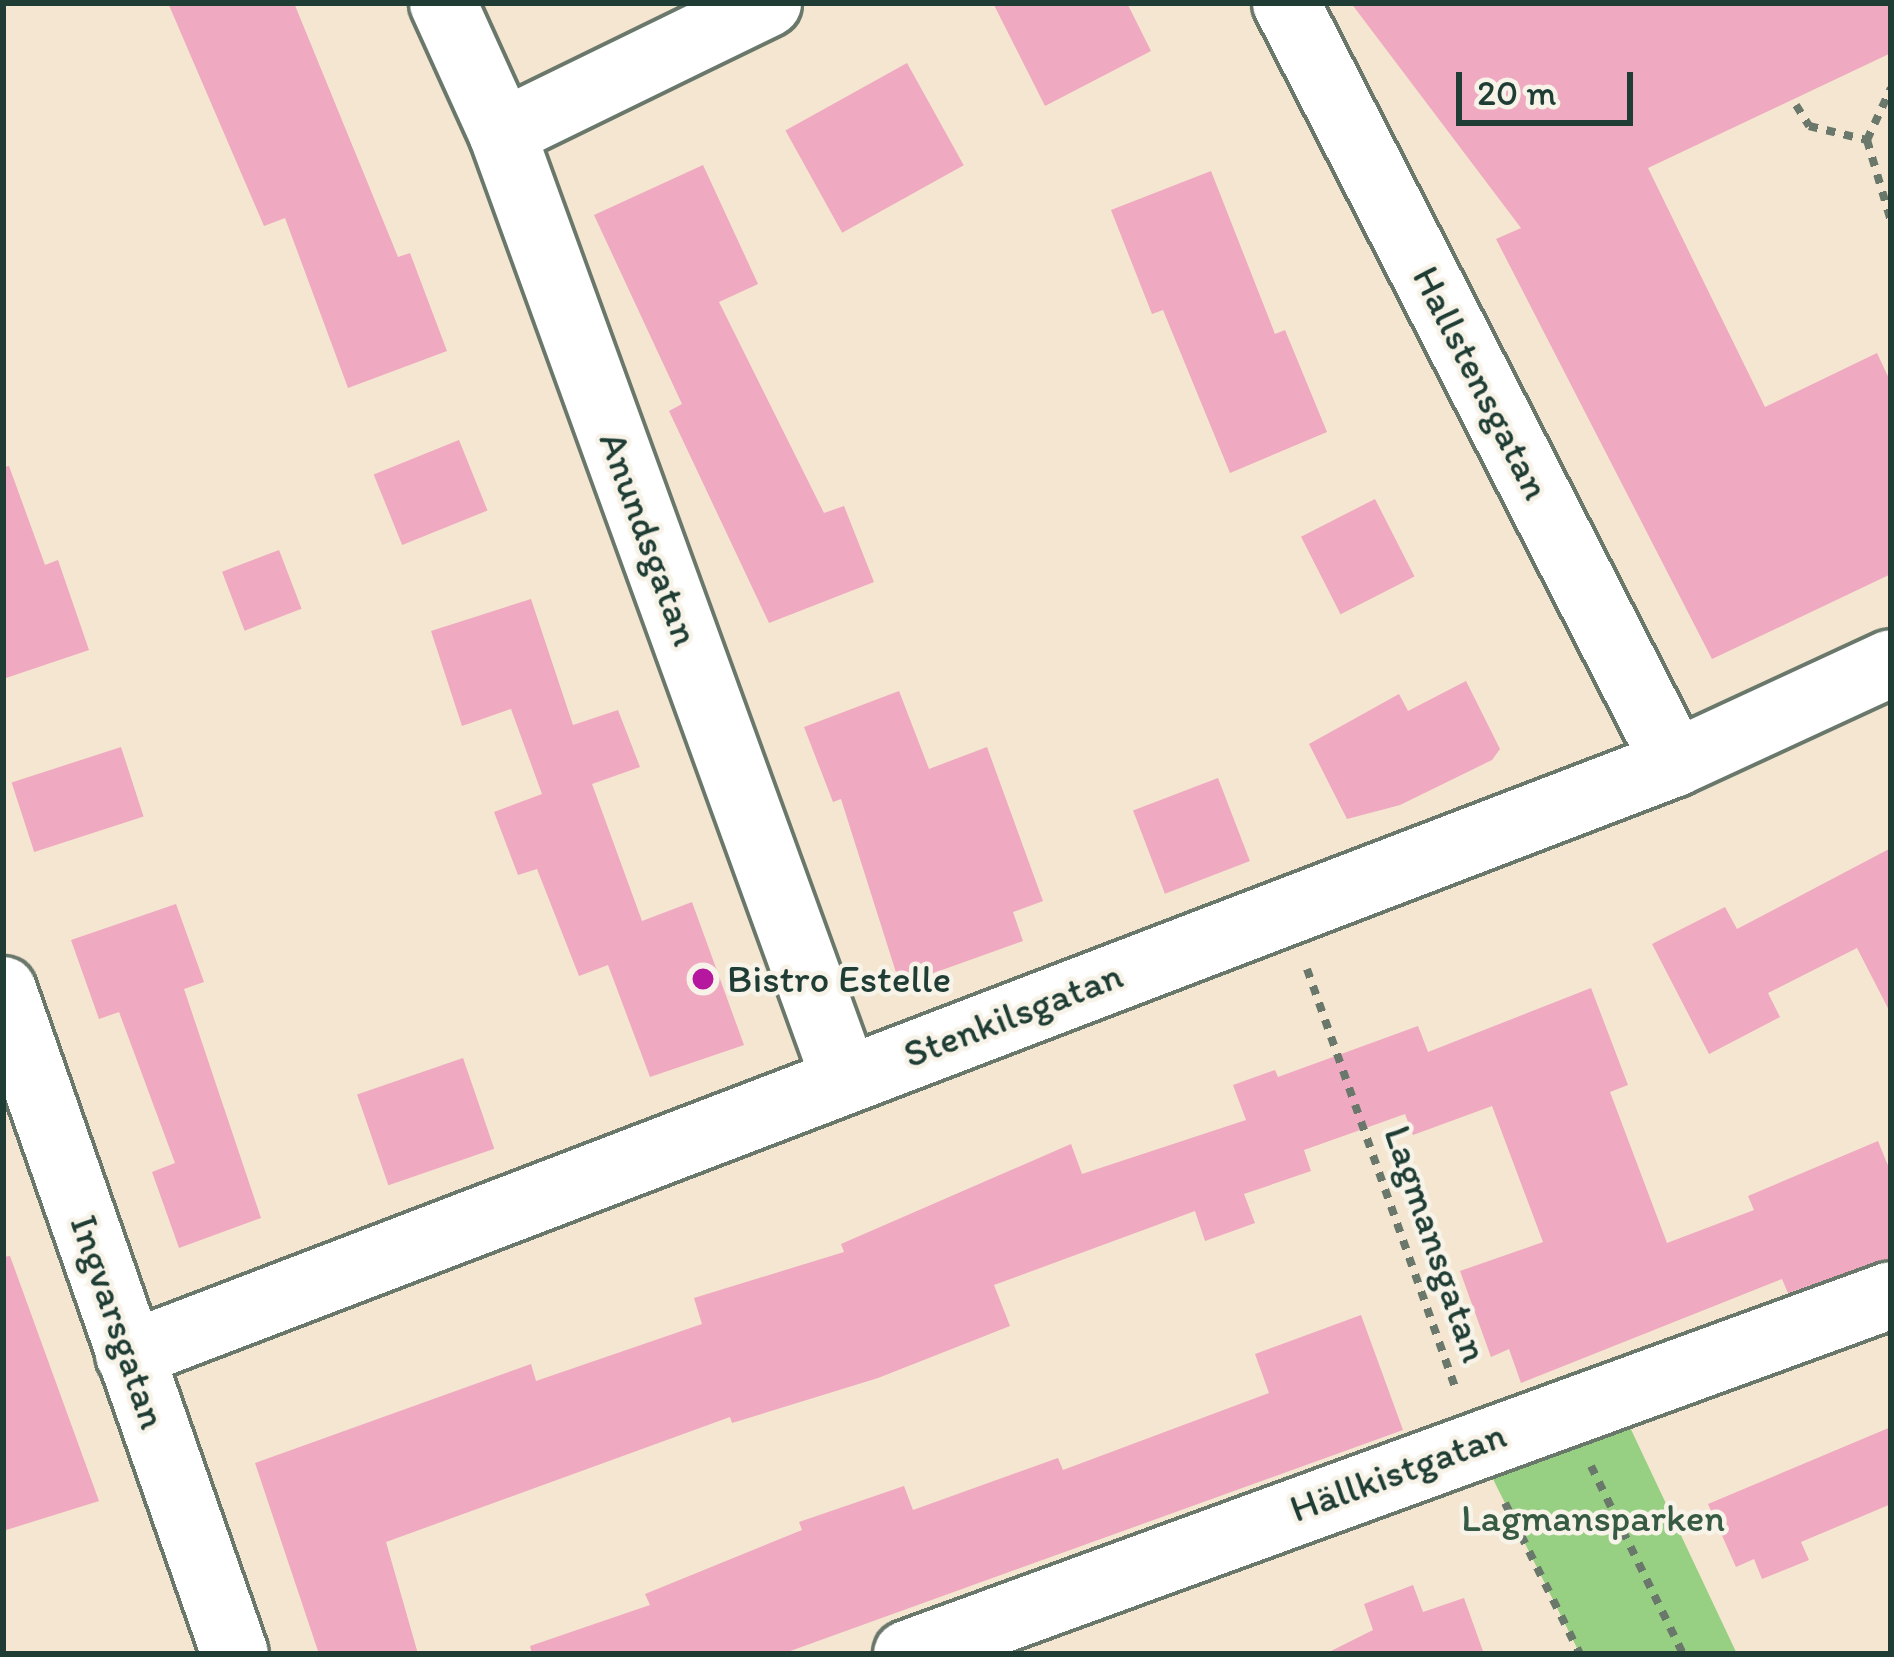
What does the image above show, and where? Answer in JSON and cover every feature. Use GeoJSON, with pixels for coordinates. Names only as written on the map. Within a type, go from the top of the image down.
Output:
{"type":"FeatureCollection","features":[{"type":"Feature","properties":{"kind":"street","name":"Anundsgatan"},"geometry":{"type":"LineString","coordinates":[[443,3],[502,133],[844,1079]]}},
{"type":"Feature","properties":{"kind":"street"},"geometry":{"type":"LineString","coordinates":[[502,133],[768,3]]}},
{"type":"Feature","properties":{"kind":"street","name":"Hallstensgatan"},"geometry":{"type":"LineString","coordinates":[[1286,3],[1676,764]]}},
{"type":"Feature","properties":{"kind":"street","name":"Stenkilsgatan"},"geometry":{"type":"LineString","coordinates":[[129,1355],[1676,764],[1891,662]]}},
{"type":"Feature","properties":{"kind":"street","name":"Ingvarsgatan"},"geometry":{"type":"LineString","coordinates":[[3,990],[235,1654]]}},
{"type":"Feature","properties":{"kind":"street","name":"Hällkistgatan"},"geometry":{"type":"LineString","coordinates":[[907,1654],[1891,1295]]}},
{"type":"Feature","properties":{"kind":"path"},"geometry":{"type":"LineString","coordinates":[[1891,88],[1867,140],[1891,221]]}},
{"type":"Feature","properties":{"kind":"path"},"geometry":{"type":"LineString","coordinates":[[1796,105],[1809,126],[1867,140]]}},
{"type":"Feature","properties":{"kind":"path","name":"Lagmansgatan"},"geometry":{"type":"LineString","coordinates":[[1287,910],[1475,1443],[1580,1654]]}},
{"type":"Feature","properties":{"kind":"path"},"geometry":{"type":"LineString","coordinates":[[1564,1411],[1683,1654]]}},
{"type":"Feature","properties":{"kind":"green space","name":"Lagmansparken"},"geometry":{"type":"Polygon","coordinates":[[[1627,1421],[1737,1654],[1580,1654],[1489,1471],[1627,1421]]]}},
{"type":"Feature","properties":{"kind":"building"},"geometry":{"type":"Polygon","coordinates":[[[168,3],[294,3],[398,257],[410,253],[447,351],[348,388],[285,218],[264,226],[168,3]]]}},
{"type":"Feature","properties":{"kind":"building"},"geometry":{"type":"Polygon","coordinates":[[[993,3],[1127,3],[1151,51],[1045,106],[993,3]]]}},
{"type":"Feature","properties":{"kind":"building"},"geometry":{"type":"Polygon","coordinates":[[[1351,3],[1891,3],[1891,53],[1648,168],[1765,407],[1877,353],[1891,383],[1891,574],[1712,659],[1496,239],[1521,228],[1351,3]]]}},
{"type":"Feature","properties":{"kind":"building"},"geometry":{"type":"Polygon","coordinates":[[[907,63],[964,165],[842,233],[785,130],[907,63]]]}},
{"type":"Feature","properties":{"kind":"building"},"geometry":{"type":"Polygon","coordinates":[[[703,165],[758,284],[719,302],[824,513],[844,506],[874,582],[769,623],[669,411],[682,404],[594,215],[703,165]]]}},
{"type":"Feature","properties":{"kind":"building"},"geometry":{"type":"Polygon","coordinates":[[[1211,171],[1275,334],[1285,330],[1327,432],[1230,473],[1163,310],[1152,314],[1111,210],[1211,171]]]}},
{"type":"Feature","properties":{"kind":"building"},"geometry":{"type":"Polygon","coordinates":[[[459,440],[487,510],[402,545],[374,474],[459,440]]]}},
{"type":"Feature","properties":{"kind":"building"},"geometry":{"type":"Polygon","coordinates":[[[9,466],[45,565],[58,560],[89,650],[3,679],[3,467],[9,466]]]}},
{"type":"Feature","properties":{"kind":"building"},"geometry":{"type":"Polygon","coordinates":[[[1375,499],[1414,577],[1341,614],[1301,537],[1375,499]]]}},
{"type":"Feature","properties":{"kind":"building"},"geometry":{"type":"Polygon","coordinates":[[[279,550],[302,609],[245,631],[222,572],[279,550]]]}},
{"type":"Feature","properties":{"kind":"building"},"geometry":{"type":"Polygon","coordinates":[[[531,599],[573,725],[618,710],[640,767],[592,784],[642,921],[692,902],[744,1045],[650,1077],[608,965],[579,976],[537,869],[518,875],[494,812],[542,794],[511,709],[462,726],[431,631],[531,599]]]}},
{"type":"Feature","properties":{"kind":"building"},"geometry":{"type":"Polygon","coordinates":[[[1466,681],[1500,749],[1492,760],[1400,805],[1347,819],[1309,744],[1399,694],[1408,711],[1466,681]]]}},
{"type":"Feature","properties":{"kind":"building"},"geometry":{"type":"Polygon","coordinates":[[[899,691],[929,769],[987,747],[1043,901],[1013,912],[1023,941],[900,985],[841,799],[833,802],[804,727],[899,691]]]}},
{"type":"Feature","properties":{"kind":"building"},"geometry":{"type":"Polygon","coordinates":[[[121,747],[144,816],[34,852],[12,783],[121,747]]]}},
{"type":"Feature","properties":{"kind":"building"},"geometry":{"type":"Polygon","coordinates":[[[1218,778],[1250,861],[1165,894],[1133,811],[1218,778]]]}},
{"type":"Feature","properties":{"kind":"building"},"geometry":{"type":"Polygon","coordinates":[[[1891,848],[1891,1014],[1857,948],[1768,993],[1780,1017],[1709,1054],[1652,944],[1725,907],[1737,929],[1891,848]]]}},
{"type":"Feature","properties":{"kind":"building"},"geometry":{"type":"Polygon","coordinates":[[[176,904],[204,982],[184,989],[261,1218],[179,1248],[152,1172],[175,1163],[119,1012],[99,1019],[71,940],[176,904]]]}},
{"type":"Feature","properties":{"kind":"building"},"geometry":{"type":"Polygon","coordinates":[[[1591,988],[1628,1085],[1610,1092],[1667,1243],[1754,1210],[1748,1196],[1878,1141],[1891,1173],[1891,1258],[1788,1293],[1782,1279],[1521,1383],[1509,1349],[1491,1357],[1460,1271],[1543,1242],[1492,1106],[1413,1135],[1405,1114],[1304,1150],[1311,1171],[1244,1194],[1255,1223],[1205,1241],[1195,1211],[994,1285],[1010,1326],[878,1378],[732,1423],[730,1417],[386,1542],[418,1654],[319,1654],[255,1463],[531,1364],[536,1381],[702,1324],[694,1298],[844,1252],[841,1244],[1071,1144],[1082,1174],[1246,1120],[1233,1085],[1275,1070],[1278,1077],[1418,1026],[1428,1052],[1591,988]]]}},
{"type":"Feature","properties":{"kind":"building"},"geometry":{"type":"Polygon","coordinates":[[[463,1058],[494,1149],[388,1185],[357,1094],[463,1058]]]}},
{"type":"Feature","properties":{"kind":"building"},"geometry":{"type":"Polygon","coordinates":[[[10,1256],[99,1501],[3,1531],[3,1257],[10,1256]]]}},
{"type":"Feature","properties":{"kind":"building"},"geometry":{"type":"Polygon","coordinates":[[[1361,1315],[1403,1430],[782,1654],[532,1654],[530,1646],[650,1605],[645,1594],[802,1530],[799,1522],[904,1486],[913,1510],[1058,1458],[1063,1470],[1269,1393],[1255,1354],[1361,1315]]]}},
{"type":"Feature","properties":{"kind":"building"},"geometry":{"type":"Polygon","coordinates":[[[1891,1427],[1891,1504],[1801,1542],[1809,1560],[1762,1579],[1754,1559],[1736,1567],[1708,1504],[1891,1427]]]}},
{"type":"Feature","properties":{"kind":"building"},"geometry":{"type":"Polygon","coordinates":[[[1413,1585],[1423,1612],[1464,1598],[1484,1654],[1325,1654],[1373,1630],[1364,1604],[1413,1585]]]}},
{"type":"Feature","properties":{"kind":"place","name":"Bistro Estelle"},"geometry":{"type":"Point","coordinates":[703,979]}}]}
